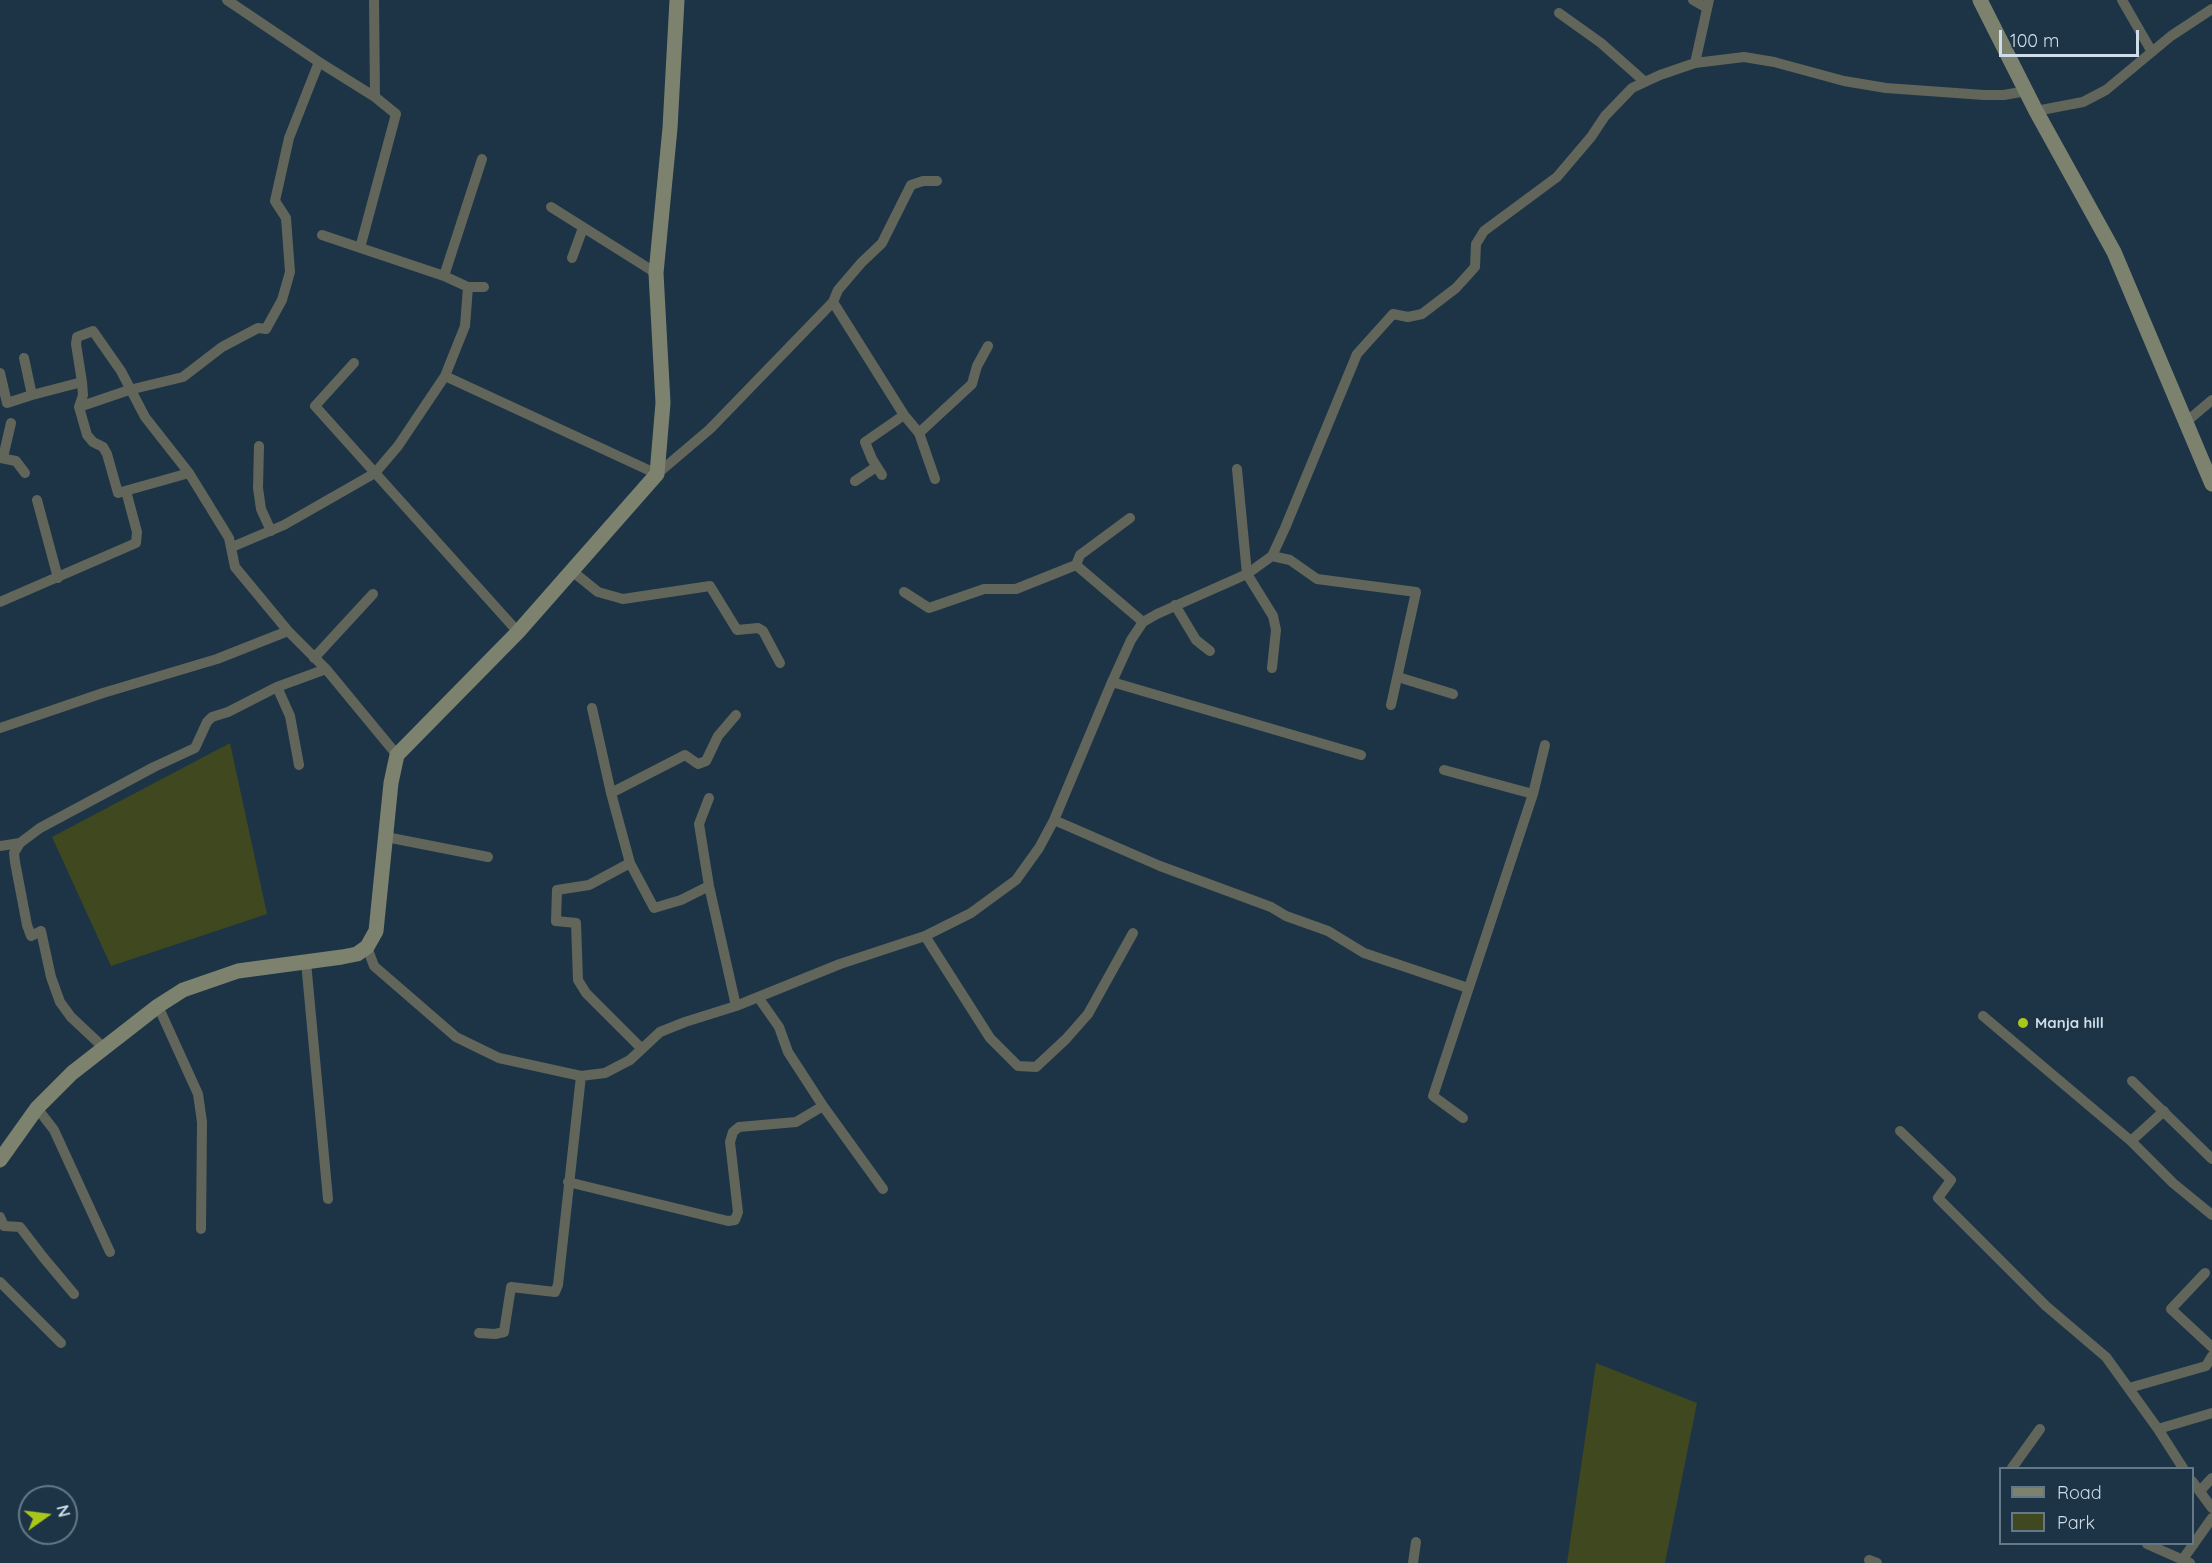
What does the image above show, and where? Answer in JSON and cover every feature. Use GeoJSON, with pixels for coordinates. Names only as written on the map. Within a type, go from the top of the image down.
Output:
{"type":"FeatureCollection","features":[{"type":"Feature","properties":{"kind":"street"},"geometry":{"type":"LineString","coordinates":[[227,0],[375,97],[396,114],[360,248]]}},
{"type":"Feature","properties":{"kind":"street"},"geometry":{"type":"LineString","coordinates":[[374,0],[375,97]]}},
{"type":"Feature","properties":{"kind":"street"},"geometry":{"type":"LineString","coordinates":[[657,474],[663,403],[656,273],[670,128],[677,0]]}},
{"type":"Feature","properties":{"kind":"street"},"geometry":{"type":"LineString","coordinates":[[1694,0],[1708,4],[1695,63]]}},
{"type":"Feature","properties":{"kind":"street"},"geometry":{"type":"LineString","coordinates":[[1980,0],[2036,111],[2114,252],[2212,484]]}},
{"type":"Feature","properties":{"kind":"street"},"geometry":{"type":"LineString","coordinates":[[2122,0],[2152,52]]}},
{"type":"Feature","properties":{"kind":"street"},"geometry":{"type":"LineString","coordinates":[[2036,111],[2083,102],[2106,90],[2171,36],[2212,9]]}},
{"type":"Feature","properties":{"kind":"street"},"geometry":{"type":"LineString","coordinates":[[1559,13],[1601,43],[1645,82]]}},
{"type":"Feature","properties":{"kind":"street"},"geometry":{"type":"LineString","coordinates":[[367,947],[374,966],[456,1037],[499,1058],[581,1076],[605,1073],[630,1060],[660,1032],[736,1006],[840,964],[925,936],[971,913],[1016,879],[1039,848],[1054,820],[1131,640],[1143,622],[1175,605],[1246,574],[1272,556],[1357,354],[1393,314],[1408,317],[1422,315],[1456,288],[1475,267],[1476,244],[1484,231],[1557,177],[1591,137],[1605,116],[1632,88],[1695,63],[1754,58],[1845,81],[1886,88],[1984,95],[2026,91]]}},
{"type":"Feature","properties":{"kind":"street"},"geometry":{"type":"LineString","coordinates":[[79,407],[131,390],[183,377],[222,347],[258,328],[266,329],[282,300],[290,272],[286,218],[275,201],[289,138],[319,62]]}},
{"type":"Feature","properties":{"kind":"street"},"geometry":{"type":"LineString","coordinates":[[444,276],[482,159]]}},
{"type":"Feature","properties":{"kind":"street"},"geometry":{"type":"LineString","coordinates":[[0,1160],[37,1108],[72,1073],[158,1006],[183,990],[238,971],[357,954],[367,947],[376,931],[391,783],[397,755],[518,632],[657,474],[710,429],[833,302],[838,290],[882,243],[911,186],[923,181],[937,181]]}},
{"type":"Feature","properties":{"kind":"street"},"geometry":{"type":"LineString","coordinates":[[551,207],[656,273]]}},
{"type":"Feature","properties":{"kind":"street"},"geometry":{"type":"LineString","coordinates":[[572,258],[583,228]]}},
{"type":"Feature","properties":{"kind":"street"},"geometry":{"type":"LineString","coordinates":[[322,235],[444,276],[468,287],[484,287]]}},
{"type":"Feature","properties":{"kind":"street"},"geometry":{"type":"LineString","coordinates":[[232,547],[284,525],[375,473],[398,446],[445,376],[465,326],[468,287]]}},
{"type":"Feature","properties":{"kind":"street"},"geometry":{"type":"LineString","coordinates":[[833,302],[904,415],[919,433],[934,479]]}},
{"type":"Feature","properties":{"kind":"street"},"geometry":{"type":"LineString","coordinates":[[189,473],[118,493],[107,454],[103,447],[93,442],[87,435],[79,407],[83,395],[77,337],[93,331],[121,371],[145,417],[189,473],[229,538],[235,567],[288,631],[326,669],[397,755]]}},
{"type":"Feature","properties":{"kind":"street"},"geometry":{"type":"LineString","coordinates":[[919,433],[972,384],[977,366],[988,346]]}},
{"type":"Feature","properties":{"kind":"street"},"geometry":{"type":"LineString","coordinates":[[24,358],[32,394]]}},
{"type":"Feature","properties":{"kind":"street"},"geometry":{"type":"LineString","coordinates":[[354,363],[315,406],[518,632]]}},
{"type":"Feature","properties":{"kind":"street"},"geometry":{"type":"LineString","coordinates":[[0,373],[3,405],[32,394],[82,382]]}},
{"type":"Feature","properties":{"kind":"street"},"geometry":{"type":"LineString","coordinates":[[445,376],[657,474]]}},
{"type":"Feature","properties":{"kind":"street"},"geometry":{"type":"LineString","coordinates":[[2186,422],[2212,400]]}},
{"type":"Feature","properties":{"kind":"street"},"geometry":{"type":"LineString","coordinates":[[855,481],[879,471],[865,442],[904,415]]}},
{"type":"Feature","properties":{"kind":"street"},"geometry":{"type":"LineString","coordinates":[[11,423],[4,453],[0,457],[16,461],[25,473]]}},
{"type":"Feature","properties":{"kind":"street"},"geometry":{"type":"LineString","coordinates":[[260,446],[258,488],[261,509],[271,531]]}},
{"type":"Feature","properties":{"kind":"street"},"geometry":{"type":"LineString","coordinates":[[1237,469],[1246,574],[1273,616],[1276,630],[1272,668]]}},
{"type":"Feature","properties":{"kind":"street"},"geometry":{"type":"LineString","coordinates":[[0,602],[136,543],[137,532],[126,491]]}},
{"type":"Feature","properties":{"kind":"street"},"geometry":{"type":"LineString","coordinates":[[37,500],[57,578]]}},
{"type":"Feature","properties":{"kind":"street"},"geometry":{"type":"LineString","coordinates":[[904,592],[929,608],[984,589],[1016,589],[1076,564],[1080,555],[1130,518]]}},
{"type":"Feature","properties":{"kind":"street"},"geometry":{"type":"LineString","coordinates":[[1272,556],[1290,560],[1317,579],[1416,592],[1391,705]]}},
{"type":"Feature","properties":{"kind":"street"},"geometry":{"type":"LineString","coordinates":[[1076,564],[1143,622]]}},
{"type":"Feature","properties":{"kind":"street"},"geometry":{"type":"LineString","coordinates":[[572,570],[598,592],[622,599],[710,586],[737,630],[758,628],[763,632],[780,663]]}},
{"type":"Feature","properties":{"kind":"street"},"geometry":{"type":"LineString","coordinates":[[314,658],[374,594]]}},
{"type":"Feature","properties":{"kind":"street"},"geometry":{"type":"LineString","coordinates":[[1175,605],[1196,640],[1210,651]]}},
{"type":"Feature","properties":{"kind":"street"},"geometry":{"type":"LineString","coordinates":[[0,728],[103,693],[217,659],[288,631]]}},
{"type":"Feature","properties":{"kind":"street"},"geometry":{"type":"LineString","coordinates":[[104,1048],[71,1017],[60,1002],[51,977],[41,931],[31,936],[27,925],[14,853],[20,843],[40,828],[154,767],[195,748],[207,722],[212,717],[228,712],[277,687],[326,669]]}},
{"type":"Feature","properties":{"kind":"street"},"geometry":{"type":"LineString","coordinates":[[1398,677],[1453,694]]}},
{"type":"Feature","properties":{"kind":"street"},"geometry":{"type":"LineString","coordinates":[[1112,682],[1361,755]]}},
{"type":"Feature","properties":{"kind":"street"},"geometry":{"type":"LineString","coordinates":[[277,687],[290,716],[299,765]]}},
{"type":"Feature","properties":{"kind":"street"},"geometry":{"type":"LineString","coordinates":[[592,708],[610,793],[630,863],[654,909],[681,900],[709,886]]}},
{"type":"Feature","properties":{"kind":"street"},"geometry":{"type":"LineString","coordinates":[[610,793],[685,755],[698,764],[706,761],[718,736],[736,715]]}},
{"type":"Feature","properties":{"kind":"street"},"geometry":{"type":"LineString","coordinates":[[1463,1119],[1433,1096],[1533,794],[1545,745]]}},
{"type":"Feature","properties":{"kind":"street"},"geometry":{"type":"LineString","coordinates":[[1444,770],[1533,794]]}},
{"type":"Feature","properties":{"kind":"street"},"geometry":{"type":"LineString","coordinates":[[709,798],[699,824],[709,886],[736,1006]]}},
{"type":"Feature","properties":{"kind":"street"},"geometry":{"type":"LineString","coordinates":[[1054,820],[1160,866],[1271,907],[1286,916],[1328,930],[1364,953],[1468,988]]}},
{"type":"Feature","properties":{"kind":"street"},"geometry":{"type":"LineString","coordinates":[[386,837],[489,857]]}},
{"type":"Feature","properties":{"kind":"street"},"geometry":{"type":"LineString","coordinates":[[0,846],[20,843]]}},
{"type":"Feature","properties":{"kind":"street"},"geometry":{"type":"LineString","coordinates":[[630,863],[589,885],[557,890],[556,921],[576,923],[578,980],[586,993],[641,1048]]}},
{"type":"Feature","properties":{"kind":"street"},"geometry":{"type":"LineString","coordinates":[[925,936],[990,1038],[1018,1066],[1035,1067],[1066,1039],[1088,1014],[1133,933]]}},
{"type":"Feature","properties":{"kind":"street"},"geometry":{"type":"LineString","coordinates":[[306,962],[328,1199]]}},
{"type":"Feature","properties":{"kind":"street"},"geometry":{"type":"LineString","coordinates":[[758,997],[779,1027],[788,1052],[823,1106],[883,1189]]}},
{"type":"Feature","properties":{"kind":"street"},"geometry":{"type":"LineString","coordinates":[[158,1006],[198,1094],[202,1122],[201,1229]]}},
{"type":"Feature","properties":{"kind":"street"},"geometry":{"type":"LineString","coordinates":[[1983,1016],[2131,1142],[2173,1183],[2212,1215]]}},
{"type":"Feature","properties":{"kind":"street"},"geometry":{"type":"LineString","coordinates":[[479,1333],[504,1332],[512,1287],[555,1292],[558,1285],[581,1076]]}},
{"type":"Feature","properties":{"kind":"street"},"geometry":{"type":"LineString","coordinates":[[2132,1081],[2212,1159]]}},
{"type":"Feature","properties":{"kind":"street"},"geometry":{"type":"LineString","coordinates":[[568,1182],[728,1221],[735,1220],[738,1212],[730,1142],[733,1132],[739,1127],[796,1122],[823,1106]]}},
{"type":"Feature","properties":{"kind":"street"},"geometry":{"type":"LineString","coordinates":[[37,1108],[54,1130],[110,1252]]}},
{"type":"Feature","properties":{"kind":"street"},"geometry":{"type":"LineString","coordinates":[[2131,1142],[2164,1111]]}},
{"type":"Feature","properties":{"kind":"street"},"geometry":{"type":"LineString","coordinates":[[1900,1131],[1952,1180],[1938,1198],[2046,1306],[2106,1357],[2182,1467]]}},
{"type":"Feature","properties":{"kind":"street"},"geometry":{"type":"LineString","coordinates":[[1,1225],[20,1227],[74,1294]]}},
{"type":"Feature","properties":{"kind":"street"},"geometry":{"type":"LineString","coordinates":[[2205,1272],[2170,1309],[2212,1347]]}},
{"type":"Feature","properties":{"kind":"street"},"geometry":{"type":"LineString","coordinates":[[0,1282],[62,1343]]}},
{"type":"Feature","properties":{"kind":"street"},"geometry":{"type":"LineString","coordinates":[[2128,1388],[2206,1366],[2212,1356]]}},
{"type":"Feature","properties":{"kind":"street"},"geometry":{"type":"LineString","coordinates":[[2158,1429],[2212,1413]]}},
{"type":"Feature","properties":{"kind":"street"},"geometry":{"type":"LineString","coordinates":[[2013,1467],[2040,1429]]}},
{"type":"Feature","properties":{"kind":"street"},"geometry":{"type":"LineString","coordinates":[[2212,1478],[2196,1486],[2212,1508]]}},
{"type":"Feature","properties":{"kind":"street"},"geometry":{"type":"LineString","coordinates":[[2149,1545],[2186,1561],[2212,1518]]}},
{"type":"Feature","properties":{"kind":"street"},"geometry":{"type":"LineString","coordinates":[[1413,1563],[1416,1542]]}},
{"type":"Feature","properties":{"kind":"green space"},"geometry":{"type":"Polygon","coordinates":[[[230,743],[267,914],[111,966],[52,837],[230,743]]]}},
{"type":"Feature","properties":{"kind":"green space"},"geometry":{"type":"Polygon","coordinates":[[[1596,1363],[1697,1403],[1665,1563],[1567,1563],[1596,1363]]]}},
{"type":"Feature","properties":{"kind":"place","name":"Manja hill"},"geometry":{"type":"Point","coordinates":[2023,1023]}}]}
